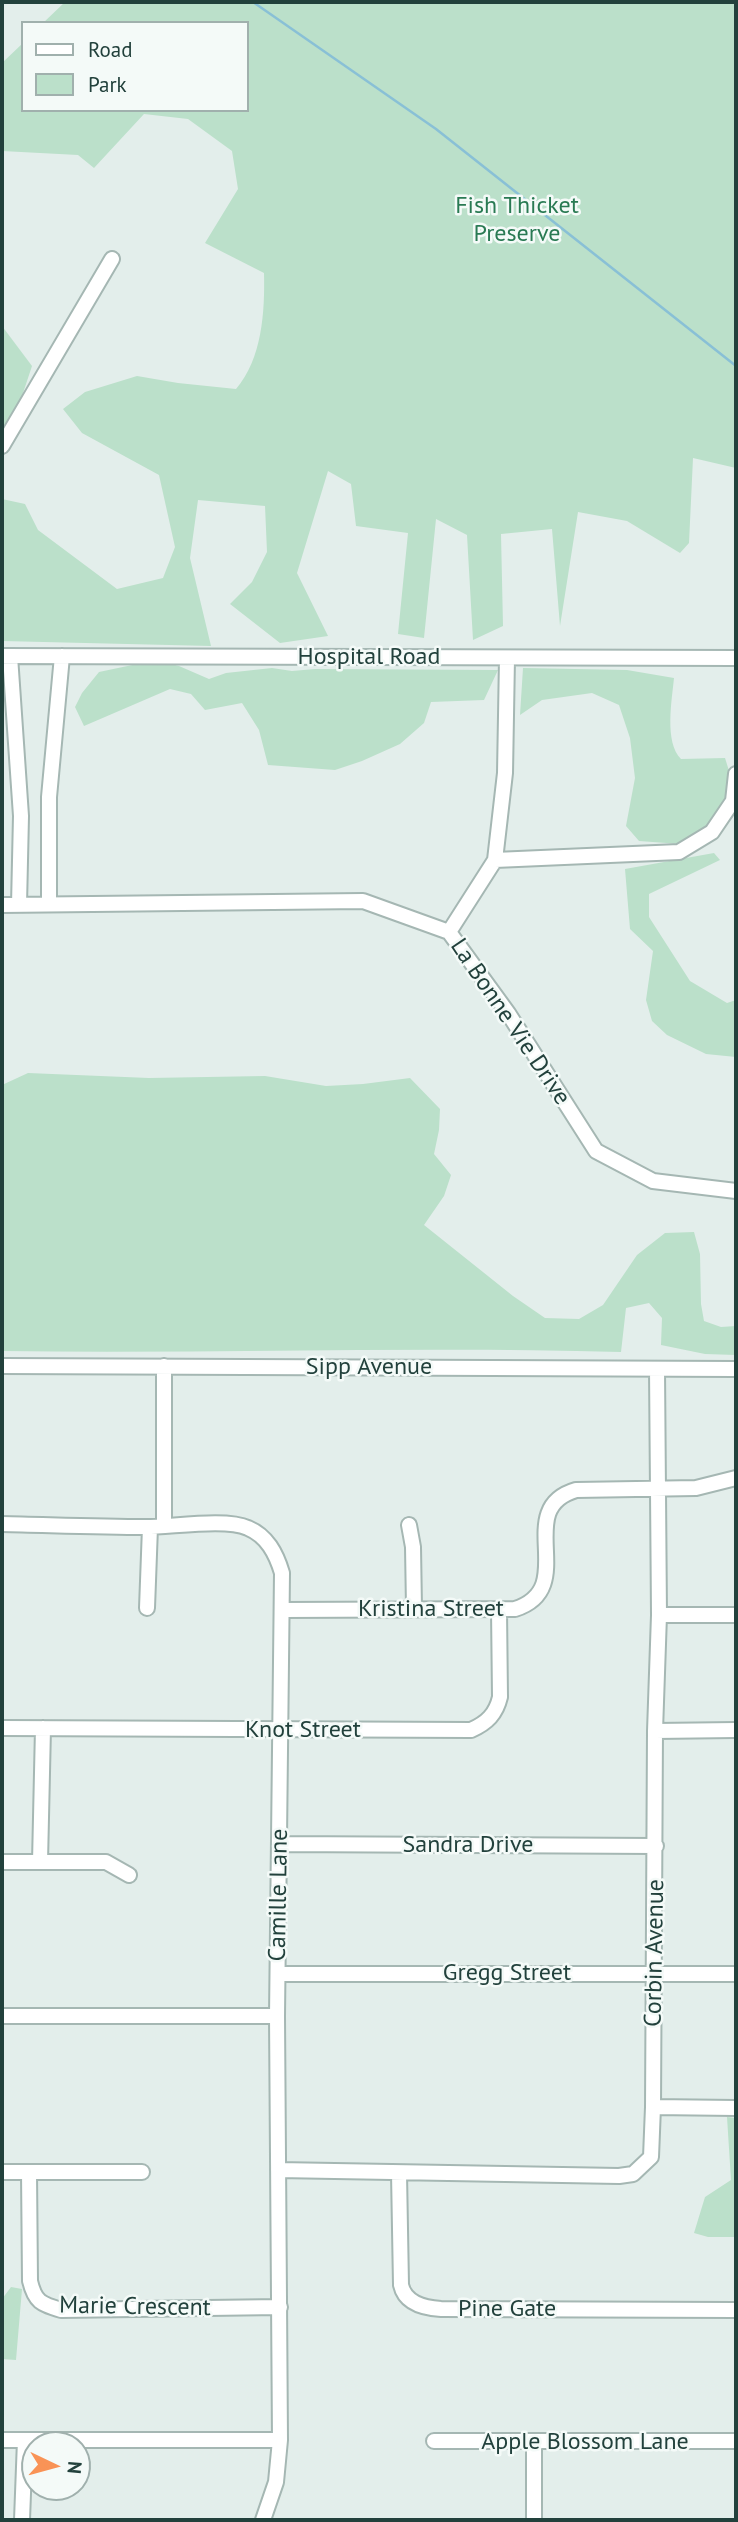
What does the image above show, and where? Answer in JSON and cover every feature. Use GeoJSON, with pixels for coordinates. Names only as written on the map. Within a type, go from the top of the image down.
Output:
{"type":"FeatureCollection","features":[{"type":"Feature","properties":{"kind":"street"},"geometry":{"type":"LineString","coordinates":[[2,446],[112,258]]}},
{"type":"Feature","properties":{"kind":"street"},"geometry":{"type":"LineString","coordinates":[[6,656],[21,816],[19,905]]}},
{"type":"Feature","properties":{"kind":"street","name":"Hospital Road"},"geometry":{"type":"LineString","coordinates":[[6,656],[736,658]]}},
{"type":"Feature","properties":{"kind":"street"},"geometry":{"type":"LineString","coordinates":[[50,904],[49,797],[62,656]]}},
{"type":"Feature","properties":{"kind":"street"},"geometry":{"type":"LineString","coordinates":[[449,932],[495,860],[505,773],[507,657]]}},
{"type":"Feature","properties":{"kind":"street"},"geometry":{"type":"LineString","coordinates":[[495,860],[679,852],[712,832],[733,801],[736,774]]}},
{"type":"Feature","properties":{"kind":"street","name":"La Bonne Vie Drive"},"geometry":{"type":"LineString","coordinates":[[2,905],[363,901],[449,932],[508,1013],[596,1151],[653,1181],[736,1191]]}},
{"type":"Feature","properties":{"kind":"street","name":"Sipp Avenue"},"geometry":{"type":"LineString","coordinates":[[2,1366],[736,1369]]}},
{"type":"Feature","properties":{"kind":"street"},"geometry":{"type":"LineString","coordinates":[[147,1608],[157,1526],[164,1366]]}},
{"type":"Feature","properties":{"kind":"street","name":"Corbin Avenue"},"geometry":{"type":"LineString","coordinates":[[278,2170],[619,2176],[634,2174],[651,2157],[655,1731],[659,1615],[657,1368]]}},
{"type":"Feature","properties":{"kind":"street"},"geometry":{"type":"LineString","coordinates":[[658,1489],[696,1488],[736,1478]]}},
{"type":"Feature","properties":{"kind":"street","name":"Kristina Street"},"geometry":{"type":"LineString","coordinates":[[282,1610],[499,1610],[528,1604],[538,1596],[546,1573],[547,1515],[552,1503],[564,1493],[576,1490],[658,1489]]}},
{"type":"Feature","properties":{"kind":"street","name":"Camille Lane"},"geometry":{"type":"LineString","coordinates":[[2,1524],[245,1526],[261,1535],[278,1558],[282,1573],[277,2016],[280,2440],[276,2482],[263,2520]]}},
{"type":"Feature","properties":{"kind":"street"},"geometry":{"type":"LineString","coordinates":[[409,1525],[413,1547],[414,1608]]}},
{"type":"Feature","properties":{"kind":"street","name":"Knot Street"},"geometry":{"type":"LineString","coordinates":[[2,1728],[471,1730],[482,1725],[498,1707],[499,1610]]}},
{"type":"Feature","properties":{"kind":"street"},"geometry":{"type":"LineString","coordinates":[[659,1615],[736,1615]]}},
{"type":"Feature","properties":{"kind":"street"},"geometry":{"type":"LineString","coordinates":[[40,1862],[43,1728]]}},
{"type":"Feature","properties":{"kind":"street"},"geometry":{"type":"LineString","coordinates":[[655,1731],[736,1730]]}},
{"type":"Feature","properties":{"kind":"street","name":"Sandra Drive"},"geometry":{"type":"LineString","coordinates":[[280,1844],[656,1846]]}},
{"type":"Feature","properties":{"kind":"street"},"geometry":{"type":"LineString","coordinates":[[2,1862],[106,1862],[129,1875]]}},
{"type":"Feature","properties":{"kind":"street","name":"Gregg Street"},"geometry":{"type":"LineString","coordinates":[[278,1974],[736,1975]]}},
{"type":"Feature","properties":{"kind":"street"},"geometry":{"type":"LineString","coordinates":[[2,2016],[277,2016]]}},
{"type":"Feature","properties":{"kind":"street"},"geometry":{"type":"LineString","coordinates":[[653,2107],[736,2108]]}},
{"type":"Feature","properties":{"kind":"street"},"geometry":{"type":"LineString","coordinates":[[2,2172],[142,2172]]}},
{"type":"Feature","properties":{"kind":"street","name":"Marie Crescent"},"geometry":{"type":"LineString","coordinates":[[29,2172],[30,2281],[33,2296],[46,2305],[61,2310],[280,2307]]}},
{"type":"Feature","properties":{"kind":"street","name":"Pine Gate"},"geometry":{"type":"LineString","coordinates":[[399,2174],[401,2285],[403,2294],[419,2305],[441,2309],[736,2311]]}},
{"type":"Feature","properties":{"kind":"street"},"geometry":{"type":"LineString","coordinates":[[2,2440],[21,2440]]}},
{"type":"Feature","properties":{"kind":"street"},"geometry":{"type":"LineString","coordinates":[[91,2440],[280,2440]]}},
{"type":"Feature","properties":{"kind":"street","name":"Apple Blossom Lane"},"geometry":{"type":"LineString","coordinates":[[434,2441],[736,2441]]}},
{"type":"Feature","properties":{"kind":"street"},"geometry":{"type":"LineString","coordinates":[[534,2443],[534,2520]]}},
{"type":"Feature","properties":{"kind":"street"},"geometry":{"type":"LineString","coordinates":[[22,2501],[22,2520]]}},
{"type":"Feature","properties":{"kind":"green space","name":"Fish Thicket Preserve"},"geometry":{"type":"Polygon","coordinates":[[[65,2],[736,2],[736,468],[693,458],[689,543],[680,553],[627,521],[578,512],[560,626],[552,529],[501,534],[503,626],[473,640],[467,535],[436,519],[424,638],[398,634],[408,533],[356,526],[351,484],[328,471],[297,573],[328,636],[280,643],[230,604],[252,582],[267,552],[265,506],[198,500],[190,558],[211,646],[2,641],[2,499],[25,504],[38,530],[117,589],[163,578],[175,547],[159,475],[82,433],[63,409],[85,392],[137,376],[236,389],[245,377],[257,349],[264,303],[264,273],[205,243],[238,189],[232,151],[188,119],[144,114],[94,168],[78,155],[2,151],[2,63],[21,45],[21,112],[248,112],[248,21],[45,21],[65,2]]]}},
{"type":"Feature","properties":{"kind":"green space"},"geometry":{"type":"Polygon","coordinates":[[[2,326],[32,366],[16,414],[2,435],[2,326]]]}},
{"type":"Feature","properties":{"kind":"green space"},"geometry":{"type":"Polygon","coordinates":[[[156,660],[179,666],[209,679],[226,673],[272,668],[292,671],[498,670],[484,700],[431,702],[424,723],[400,744],[335,770],[268,765],[259,730],[242,703],[205,710],[191,694],[170,689],[84,726],[75,707],[82,693],[99,672],[156,660]]]}},
{"type":"Feature","properties":{"kind":"green space"},"geometry":{"type":"Polygon","coordinates":[[[523,668],[627,670],[674,678],[670,720],[676,752],[681,759],[725,758],[730,774],[725,803],[706,826],[680,844],[639,841],[626,826],[635,778],[630,738],[619,705],[592,693],[542,700],[520,715],[523,668]]]}},
{"type":"Feature","properties":{"kind":"green space"},"geometry":{"type":"Polygon","coordinates":[[[714,853],[720,860],[649,894],[649,917],[690,981],[727,1003],[736,1000],[736,1057],[706,1054],[667,1035],[652,1021],[646,1000],[653,951],[630,929],[625,869],[714,853]]]}},
{"type":"Feature","properties":{"kind":"green space"},"geometry":{"type":"Polygon","coordinates":[[[28,1073],[149,1078],[265,1076],[326,1086],[410,1078],[440,1109],[434,1154],[451,1175],[444,1196],[424,1225],[545,1318],[579,1319],[603,1305],[637,1255],[665,1233],[694,1232],[700,1254],[704,1321],[721,1327],[736,1326],[736,1355],[705,1354],[661,1345],[662,1318],[649,1303],[626,1308],[621,1352],[2,1351],[2,1085],[28,1073]]]}},
{"type":"Feature","properties":{"kind":"green space"},"geometry":{"type":"Polygon","coordinates":[[[727,2117],[736,2118],[736,2237],[708,2237],[694,2233],[705,2197],[731,2180],[727,2117]]]}},
{"type":"Feature","properties":{"kind":"green space"},"geometry":{"type":"Polygon","coordinates":[[[11,2287],[22,2289],[16,2360],[2,2359],[2,2299],[11,2287]]]}},
{"type":"Feature","properties":{"kind":"waterway"},"geometry":{"type":"LineString","coordinates":[[253,2],[436,129],[736,366]]}}]}
